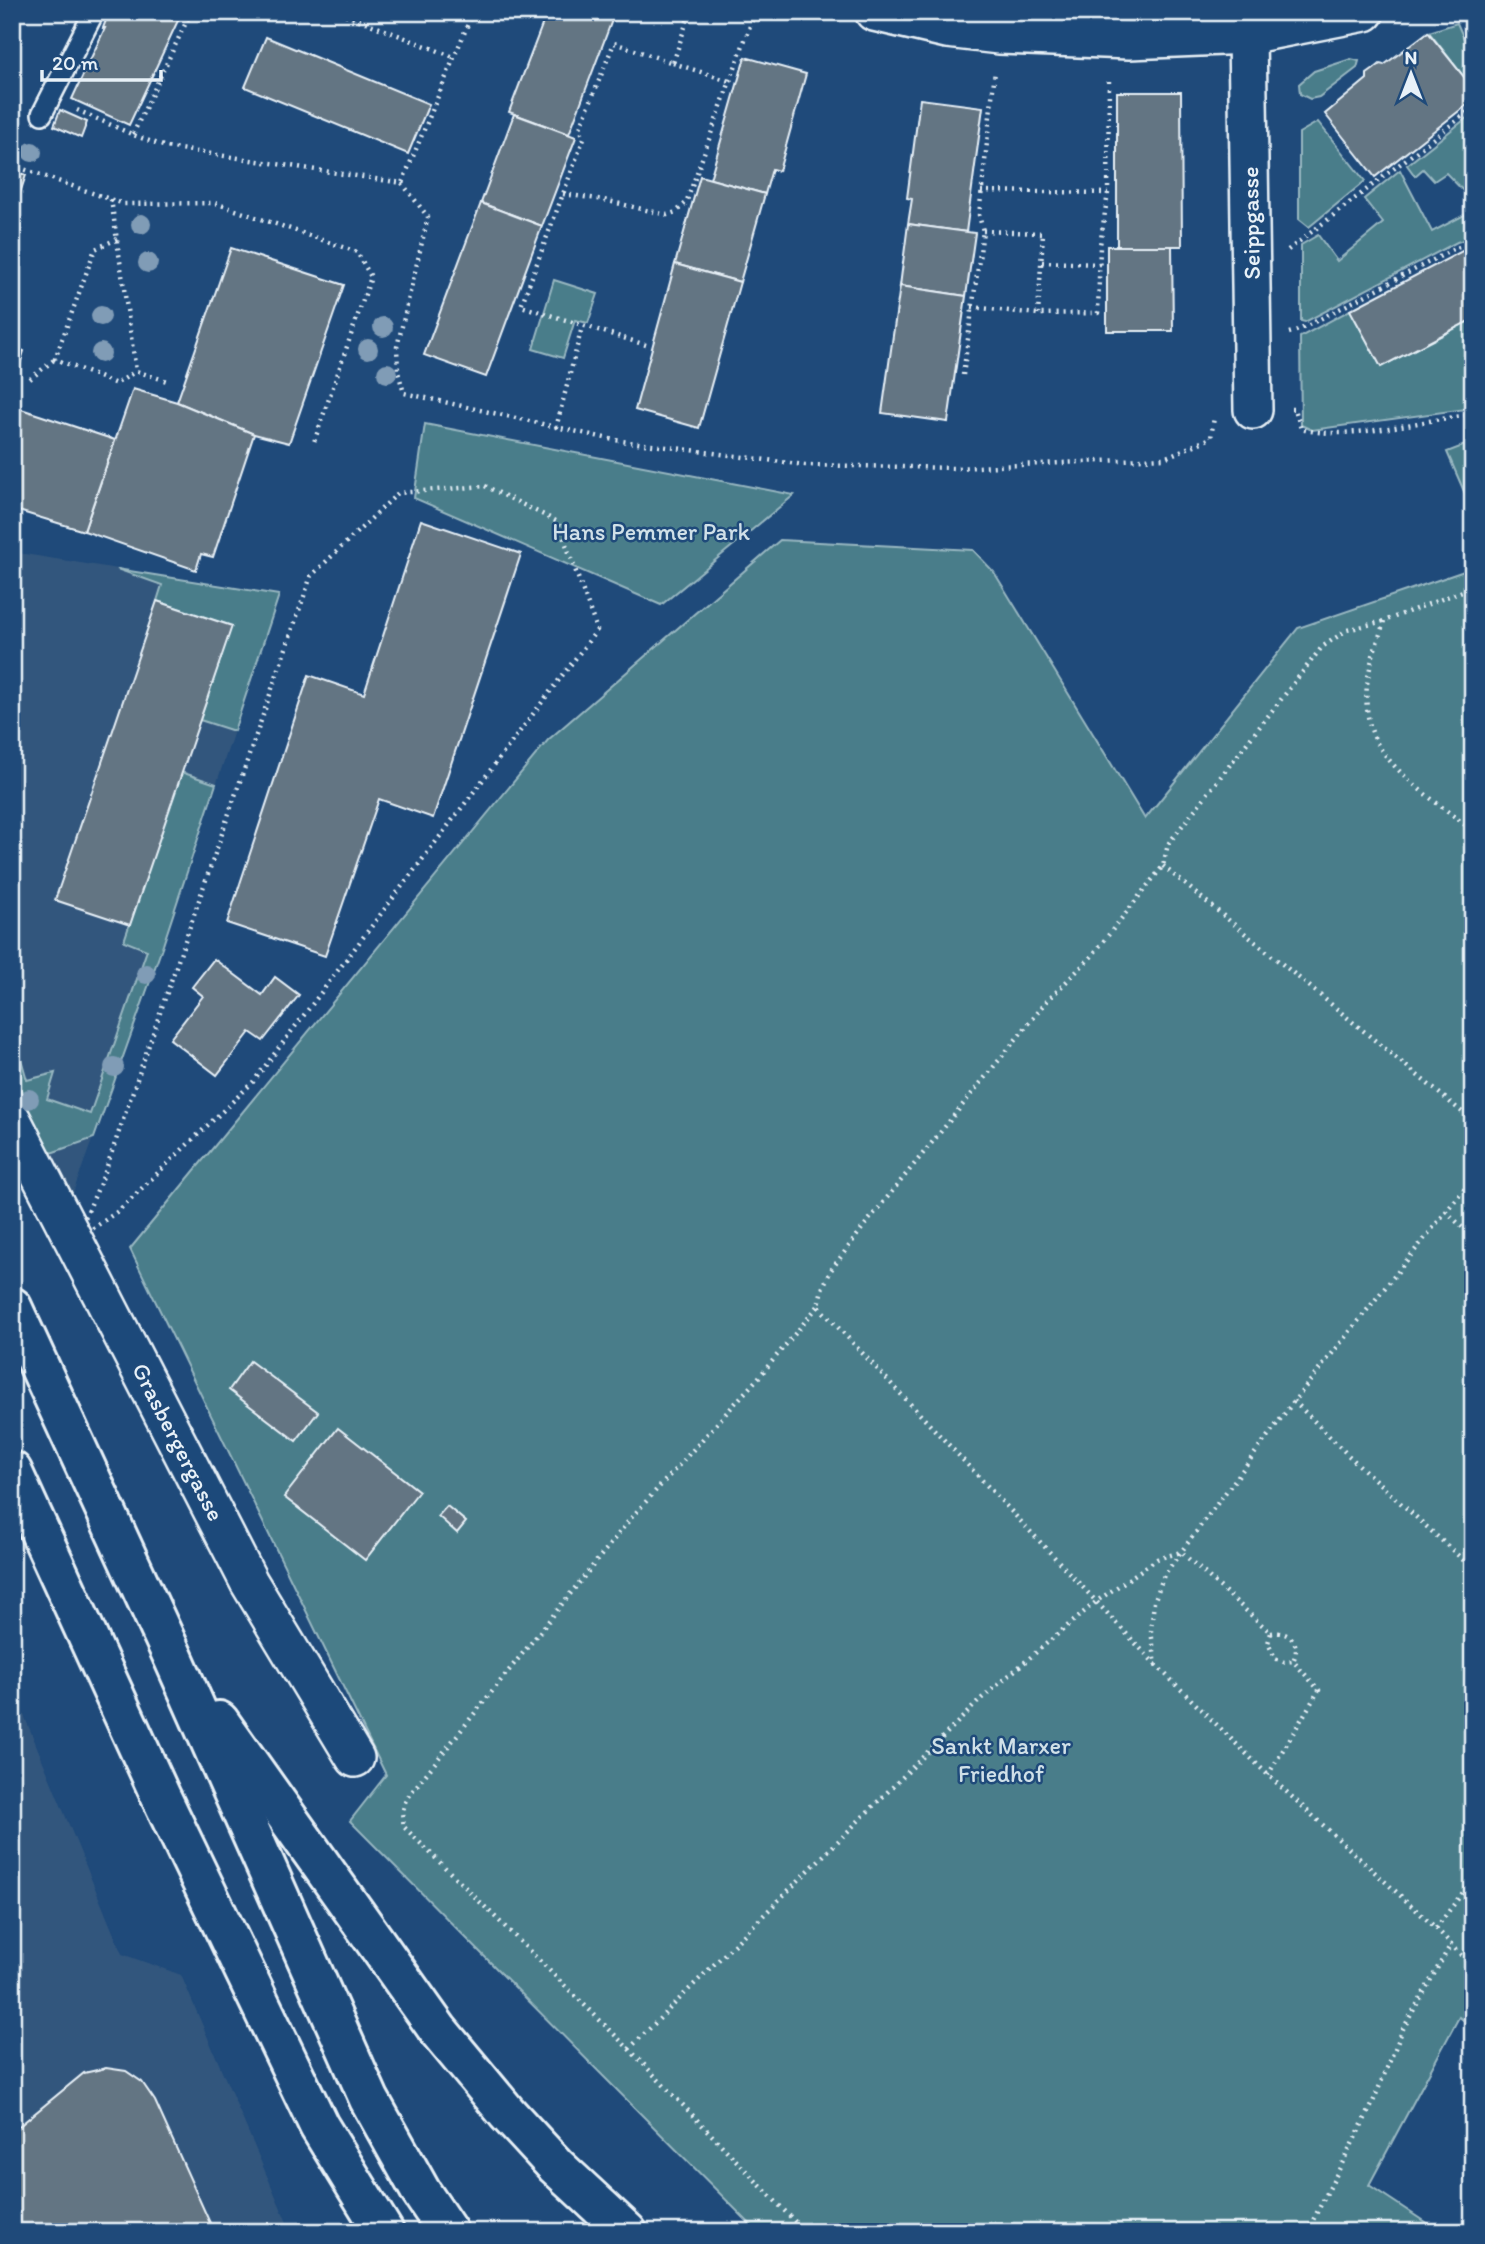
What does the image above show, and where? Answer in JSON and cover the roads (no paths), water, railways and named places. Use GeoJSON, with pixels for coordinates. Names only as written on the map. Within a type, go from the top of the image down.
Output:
{"type":"FeatureCollection","features":[{"type":"Feature","properties":{"kind":"highway"},"geometry":{"type":"LineString","coordinates":[[12,1307],[173,1657],[369,2099],[421,2192],[448,2232]]}},
{"type":"Feature","properties":{"kind":"highway"},"geometry":{"type":"LineString","coordinates":[[12,1471],[161,1797],[319,2126],[384,2232]]}},
{"type":"Feature","properties":{"kind":"highway"},"geometry":{"type":"LineString","coordinates":[[173,1657],[438,2029],[556,2166],[627,2232]]}},
{"type":"Feature","properties":{"kind":"highway"},"geometry":{"type":"LineString","coordinates":[[319,2126],[352,2232]]}},
{"type":"Feature","properties":{"kind":"street"},"geometry":{"type":"LineString","coordinates":[[874,12],[947,29],[999,35],[1110,40],[1247,36],[1365,12]]}},
{"type":"Feature","properties":{"kind":"street","name":"Seippgasse"},"geometry":{"type":"LineString","coordinates":[[1247,36],[1253,410]]}},
{"type":"Feature","properties":{"kind":"street","name":"Grasbergergasse"},"geometry":{"type":"LineString","coordinates":[[12,1120],[249,1582],[355,1758]]}},
{"type":"Feature","properties":{"kind":"lane"},"geometry":{"type":"LineString","coordinates":[[42,114],[94,12]]}},
{"type":"Feature","properties":{"kind":"park label","name":"Hans Pemmer Park"},"geometry":{"type":"Point","coordinates":[651,532]}},
{"type":"Feature","properties":{"kind":"park label","name":"Sankt Marxer Friedhof"},"geometry":{"type":"Point","coordinates":[1001,1760]}}]}
